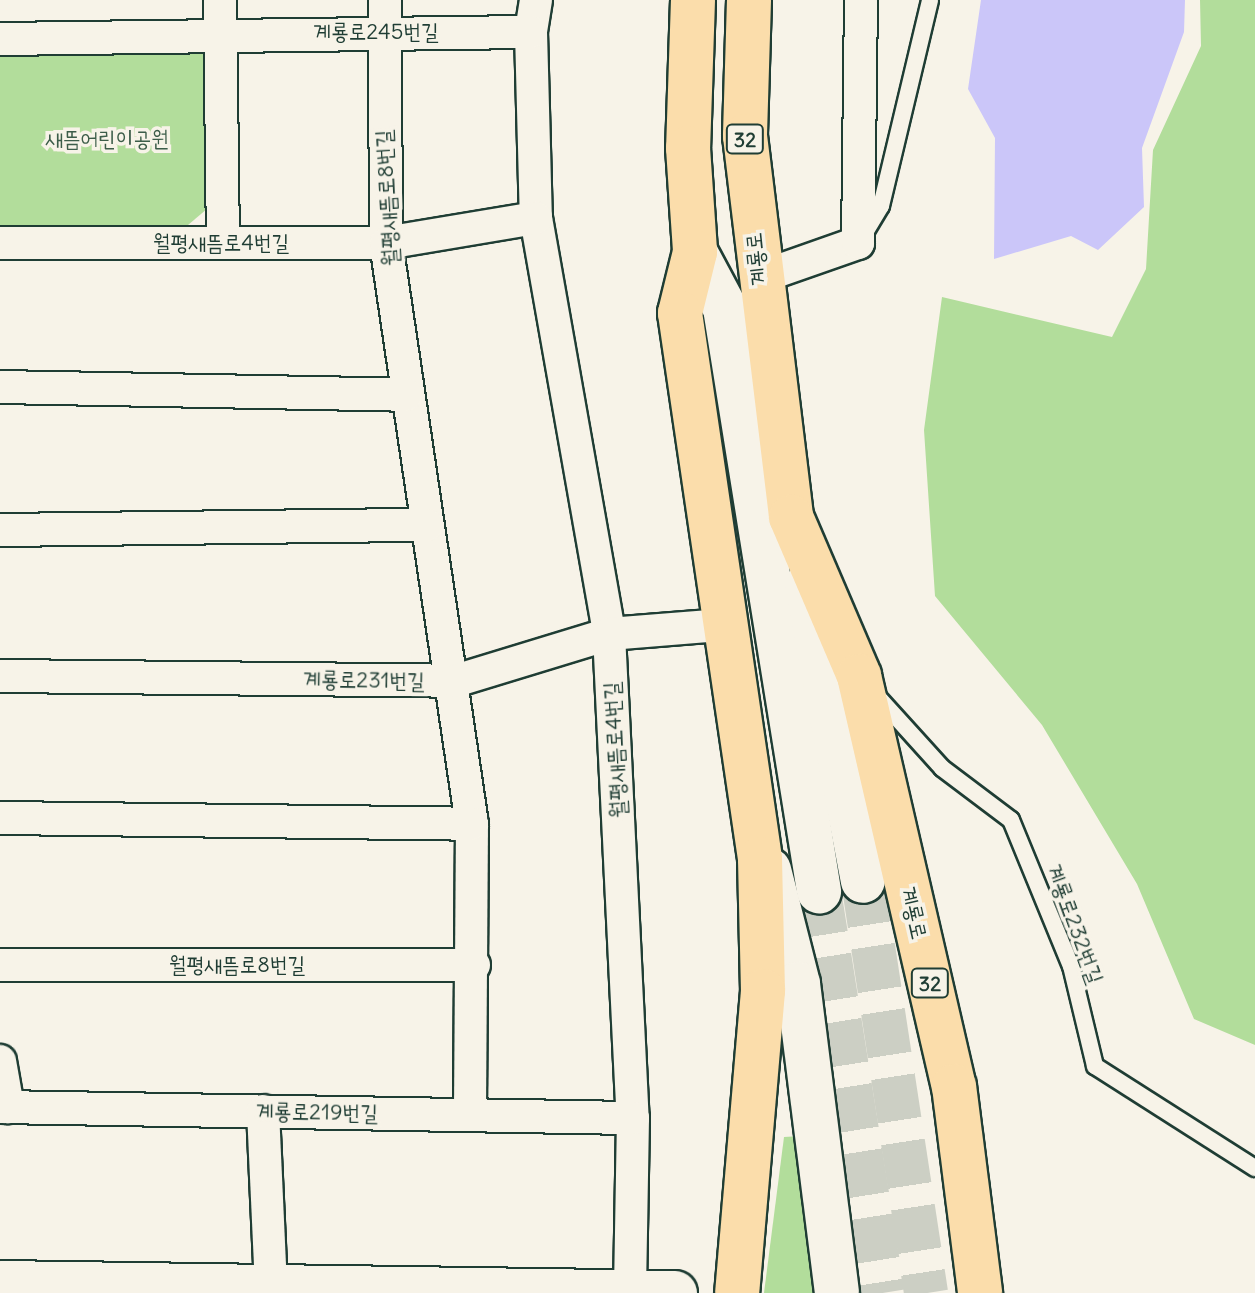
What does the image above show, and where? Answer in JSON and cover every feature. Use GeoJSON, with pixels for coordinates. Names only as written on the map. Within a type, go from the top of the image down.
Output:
{"type":"FeatureCollection","features":[{"type":"Feature","properties":{"kind":"main road"},"geometry":{"type":"LineString","coordinates":[[693,0],[688,148],[695,252],[680,313],[720,625],[754,805],[763,991],[737,1293]]}},
{"type":"Feature","properties":{"kind":"main road","name":"계룡로"},"geometry":{"type":"LineString","coordinates":[[749,0],[745,136],[758,278],[791,517]]}},
{"type":"Feature","properties":{"kind":"main road","name":"32"},"geometry":{"type":"LineString","coordinates":[[791,517],[859,676]]}},
{"type":"Feature","properties":{"kind":"main road","name":"계룡로"},"geometry":{"type":"LineString","coordinates":[[859,676],[954,1086],[980,1293]]}},
{"type":"Feature","properties":{"kind":"street","name":"월평새뜸로4번길"},"geometry":{"type":"LineString","coordinates":[[536,0],[531,32],[536,218],[609,634],[633,1118],[607,1290]]}},
{"type":"Feature","properties":{"kind":"street"},"geometry":{"type":"LineString","coordinates":[[758,278],[858,243],[861,0]]}},
{"type":"Feature","properties":{"kind":"street","name":"계룡로245번길"},"geometry":{"type":"LineString","coordinates":[[0,39],[220,16],[384,16],[531,32]]}},
{"type":"Feature","properties":{"kind":"street"},"geometry":{"type":"LineString","coordinates":[[220,16],[223,242]]}},
{"type":"Feature","properties":{"kind":"street","name":"월평새뜸로8번길"},"geometry":{"type":"LineString","coordinates":[[384,16],[386,243],[406,395],[455,681],[472,824],[474,965],[470,1115]]}},
{"type":"Feature","properties":{"kind":"street","name":"월평새뜸로4번길"},"geometry":{"type":"LineString","coordinates":[[0,243],[386,243],[536,218]]}},
{"type":"Feature","properties":{"kind":"street"},"geometry":{"type":"LineString","coordinates":[[695,252],[725,308],[819,891]]}},
{"type":"Feature","properties":{"kind":"street"},"geometry":{"type":"LineString","coordinates":[[0,387],[406,395]]}},
{"type":"Feature","properties":{"kind":"street"},"geometry":{"type":"LineString","coordinates":[[791,517],[863,881]]}},
{"type":"Feature","properties":{"kind":"street"},"geometry":{"type":"LineString","coordinates":[[0,530],[427,525]]}},
{"type":"Feature","properties":{"kind":"street","name":"계룡로231번길"},"geometry":{"type":"LineString","coordinates":[[0,676],[455,681],[609,634],[720,625]]}},
{"type":"Feature","properties":{"kind":"street"},"geometry":{"type":"LineString","coordinates":[[754,805],[798,984],[837,1293]]}},
{"type":"Feature","properties":{"kind":"street"},"geometry":{"type":"LineString","coordinates":[[0,818],[472,824]]}},
{"type":"Feature","properties":{"kind":"street","name":"월평새뜸로8번길"},"geometry":{"type":"LineString","coordinates":[[0,965],[474,965]]}},
{"type":"Feature","properties":{"kind":"street"},"geometry":{"type":"LineString","coordinates":[[0,1061],[4,1107]]}},
{"type":"Feature","properties":{"kind":"street","name":"계룡로219번길"},"geometry":{"type":"LineString","coordinates":[[4,1107],[633,1118]]}},
{"type":"Feature","properties":{"kind":"street"},"geometry":{"type":"LineString","coordinates":[[263,1111],[271,1286]]}},
{"type":"Feature","properties":{"kind":"street"},"geometry":{"type":"LineString","coordinates":[[0,1283],[675,1293]]}},
{"type":"Feature","properties":{"kind":"lane"},"geometry":{"type":"LineString","coordinates":[[858,243],[881,206],[930,0]]}},
{"type":"Feature","properties":{"kind":"lane","name":"계룡로232번길"},"geometry":{"type":"LineString","coordinates":[[859,676],[942,768],[1011,820],[1071,966],[1095,1066],[1255,1168]]}},
{"type":"Feature","properties":{"kind":"green space"},"geometry":{"type":"Polygon","coordinates":[[[1200,0],[1255,0],[1255,1045],[1194,1019],[1137,884],[1042,725],[935,596],[924,430],[942,297],[1112,337],[1146,269],[1153,150],[1201,46],[1200,0]]]}},
{"type":"Feature","properties":{"kind":"green space","name":"새뜸어린이공원"},"geometry":{"type":"Polygon","coordinates":[[[205,49],[214,203],[188,225],[0,228],[0,53],[205,49]]]}},
{"type":"Feature","properties":{"kind":"green space"},"geometry":{"type":"Polygon","coordinates":[[[801,1136],[823,1293],[764,1293],[784,1137],[801,1136]]]}},
{"type":"Feature","properties":{"kind":"building"},"geometry":{"type":"Polygon","coordinates":[[[981,0],[1185,0],[1184,32],[1142,148],[1144,207],[1098,250],[1071,236],[994,259],[995,138],[968,89],[981,0]]]}},
{"type":"Feature","properties":{"kind":"tunnel"},"geometry":{"type":"LineString","coordinates":[[863,881],[926,1293]]}},
{"type":"Feature","properties":{"kind":"tunnel"},"geometry":{"type":"LineString","coordinates":[[819,891],[883,1293]]}}]}
